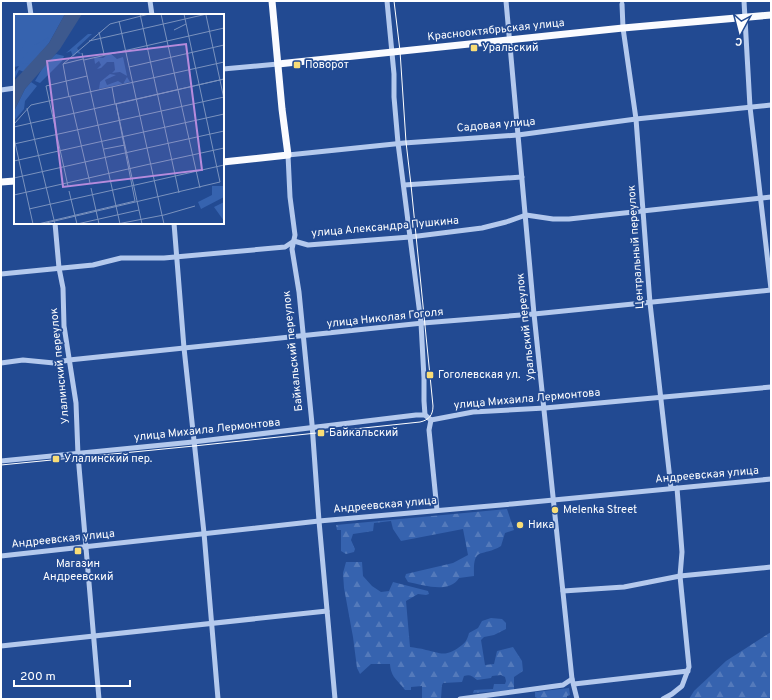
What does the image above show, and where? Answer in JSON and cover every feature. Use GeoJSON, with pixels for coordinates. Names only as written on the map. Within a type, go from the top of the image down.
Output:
{"type":"FeatureCollection","features":[{"type":"Feature","properties":{"kind":"main road","name":"Байкальский переулок"},"geometry":{"type":"LineString","coordinates":[[272,1],[282,109],[288,155]]}},
{"type":"Feature","properties":{"kind":"main road","name":"Краснооктябрьская улица"},"geometry":{"type":"LineString","coordinates":[[278,64],[509,39],[771,15]]}},
{"type":"Feature","properties":{"kind":"main road","name":"Садовая улица"},"geometry":{"type":"LineString","coordinates":[[224,162],[288,155]]}},
{"type":"Feature","properties":{"kind":"main road"},"geometry":{"type":"LineString","coordinates":[[1,182],[14,181]]}},
{"type":"Feature","properties":{"kind":"street"},"geometry":{"type":"LineString","coordinates":[[29,1],[31,14]]}},
{"type":"Feature","properties":{"kind":"street"},"geometry":{"type":"LineString","coordinates":[[150,1],[152,14]]}},
{"type":"Feature","properties":{"kind":"street"},"geometry":{"type":"LineString","coordinates":[[387,1],[394,74],[394,97],[398,143],[421,324],[424,400],[426,415],[431,420],[430,430],[437,510]]}},
{"type":"Feature","properties":{"kind":"street","name":"Уральский переулок"},"geometry":{"type":"LineString","coordinates":[[506,1],[534,314],[573,682],[577,699]]}},
{"type":"Feature","properties":{"kind":"street"},"geometry":{"type":"LineString","coordinates":[[744,1],[750,107],[771,289]]}},
{"type":"Feature","properties":{"kind":"street","name":"Центральный переулок"},"geometry":{"type":"LineString","coordinates":[[622,4],[623,28],[636,119],[650,303],[660,398],[682,552],[680,576],[689,667],[688,672]]}},
{"type":"Feature","properties":{"kind":"street","name":"Краснооктябрьская улица"},"geometry":{"type":"LineString","coordinates":[[224,69],[278,64]]}},
{"type":"Feature","properties":{"kind":"street"},"geometry":{"type":"LineString","coordinates":[[1,90],[14,88]]}},
{"type":"Feature","properties":{"kind":"street","name":"Садовая улица"},"geometry":{"type":"LineString","coordinates":[[288,155],[398,143],[518,135],[636,119],[771,105]]}},
{"type":"Feature","properties":{"kind":"street","name":"Байкальский переулок"},"geometry":{"type":"LineString","coordinates":[[288,155],[290,198],[295,235],[292,249],[299,292],[335,699]]}},
{"type":"Feature","properties":{"kind":"street"},"geometry":{"type":"LineString","coordinates":[[404,185],[522,177]]}},
{"type":"Feature","properties":{"kind":"street","name":"улица Александра Пушкина"},"geometry":{"type":"LineString","coordinates":[[294,241],[308,245],[410,237],[482,228],[506,222],[526,214],[561,219],[771,197]]}},
{"type":"Feature","properties":{"kind":"street","name":"Улалинский переулок"},"geometry":{"type":"LineString","coordinates":[[55,224],[59,268],[63,288],[64,326],[76,404],[78,453],[99,699]]}},
{"type":"Feature","properties":{"kind":"street"},"geometry":{"type":"LineString","coordinates":[[174,224],[184,348],[204,533],[218,699]]}},
{"type":"Feature","properties":{"kind":"street"},"geometry":{"type":"LineString","coordinates":[[1,274],[93,265],[121,258],[176,257],[285,247],[294,241]]}},
{"type":"Feature","properties":{"kind":"street","name":"улица Николая Гоголя"},"geometry":{"type":"LineString","coordinates":[[1,363],[23,360],[54,363],[69,360],[184,348],[650,303],[771,289]]}},
{"type":"Feature","properties":{"kind":"street","name":"улица Михаила Лермонтова"},"geometry":{"type":"LineString","coordinates":[[431,420],[473,412],[545,408],[771,388]]}},
{"type":"Feature","properties":{"kind":"street","name":"улица Михаила Лермонтова"},"geometry":{"type":"LineString","coordinates":[[1,461],[193,442],[426,415]]}},
{"type":"Feature","properties":{"kind":"street","name":"Андреевская улица"},"geometry":{"type":"LineString","coordinates":[[1,556],[86,548],[204,533],[319,521],[771,479]]}},
{"type":"Feature","properties":{"kind":"street"},"geometry":{"type":"LineString","coordinates":[[563,591],[624,587],[680,576],[771,567]]}},
{"type":"Feature","properties":{"kind":"street"},"geometry":{"type":"LineString","coordinates":[[1,646],[327,611]]}},
{"type":"Feature","properties":{"kind":"street"},"geometry":{"type":"LineString","coordinates":[[460,699],[563,685],[573,682],[688,672],[682,686],[663,699]]}},
{"type":"Feature","properties":{"kind":"green space"},"geometry":{"type":"Polygon","coordinates":[[[507,509],[514,530],[505,533],[501,546],[477,556],[474,566],[474,576],[459,578],[455,583],[443,587],[408,582],[405,577],[406,574],[453,563],[468,555],[463,529],[401,541],[393,529],[391,521],[374,523],[373,531],[353,534],[351,540],[355,549],[354,552],[346,554],[341,551],[341,530],[337,530],[336,525],[507,509]]]}},
{"type":"Feature","properties":{"kind":"green space"},"geometry":{"type":"Polygon","coordinates":[[[346,562],[362,562],[363,576],[372,586],[381,592],[389,591],[393,582],[428,591],[429,594],[418,594],[406,601],[410,647],[439,653],[449,653],[464,643],[469,633],[478,628],[482,621],[491,618],[502,619],[506,623],[506,629],[494,635],[484,637],[481,640],[485,665],[494,664],[497,651],[513,647],[522,661],[523,671],[514,677],[514,690],[473,693],[474,690],[493,689],[494,684],[505,684],[505,677],[501,675],[477,680],[468,675],[464,676],[462,682],[443,683],[441,698],[422,699],[422,686],[411,687],[411,690],[405,690],[393,676],[390,664],[371,664],[360,674],[357,668],[344,588],[343,573],[346,562]]]}},
{"type":"Feature","properties":{"kind":"green space"},"geometry":{"type":"Polygon","coordinates":[[[771,632],[771,697],[766,699],[689,699],[694,691],[726,661],[771,632]]]}},
{"type":"Feature","properties":{"kind":"green space"},"geometry":{"type":"Polygon","coordinates":[[[569,688],[570,695],[567,696],[567,699],[539,699],[535,697],[535,692],[569,688]]]}},
{"type":"Feature","properties":{"kind":"tram line"},"geometry":{"type":"LineString","coordinates":[[1,465],[420,422],[430,417],[433,406],[406,142],[400,51],[394,1]]}},
{"type":"Feature","properties":{"kind":"place","name":"Уральский"},"geometry":{"type":"Point","coordinates":[474,48]}},
{"type":"Feature","properties":{"kind":"place","name":"Поворот"},"geometry":{"type":"Point","coordinates":[297,65]}},
{"type":"Feature","properties":{"kind":"place","name":"Гоголевская ул."},"geometry":{"type":"Point","coordinates":[430,375]}},
{"type":"Feature","properties":{"kind":"place","name":"Байкальский"},"geometry":{"type":"Point","coordinates":[321,433]}},
{"type":"Feature","properties":{"kind":"place","name":"Улалинский пер."},"geometry":{"type":"Point","coordinates":[56,459]}},
{"type":"Feature","properties":{"kind":"place","name":"Melenka Street"},"geometry":{"type":"Point","coordinates":[555,510]}},
{"type":"Feature","properties":{"kind":"place","name":"Ника"},"geometry":{"type":"Point","coordinates":[520,525]}},
{"type":"Feature","properties":{"kind":"place","name":"Магазин Андреевский"},"geometry":{"type":"Point","coordinates":[78,551]}}]}
